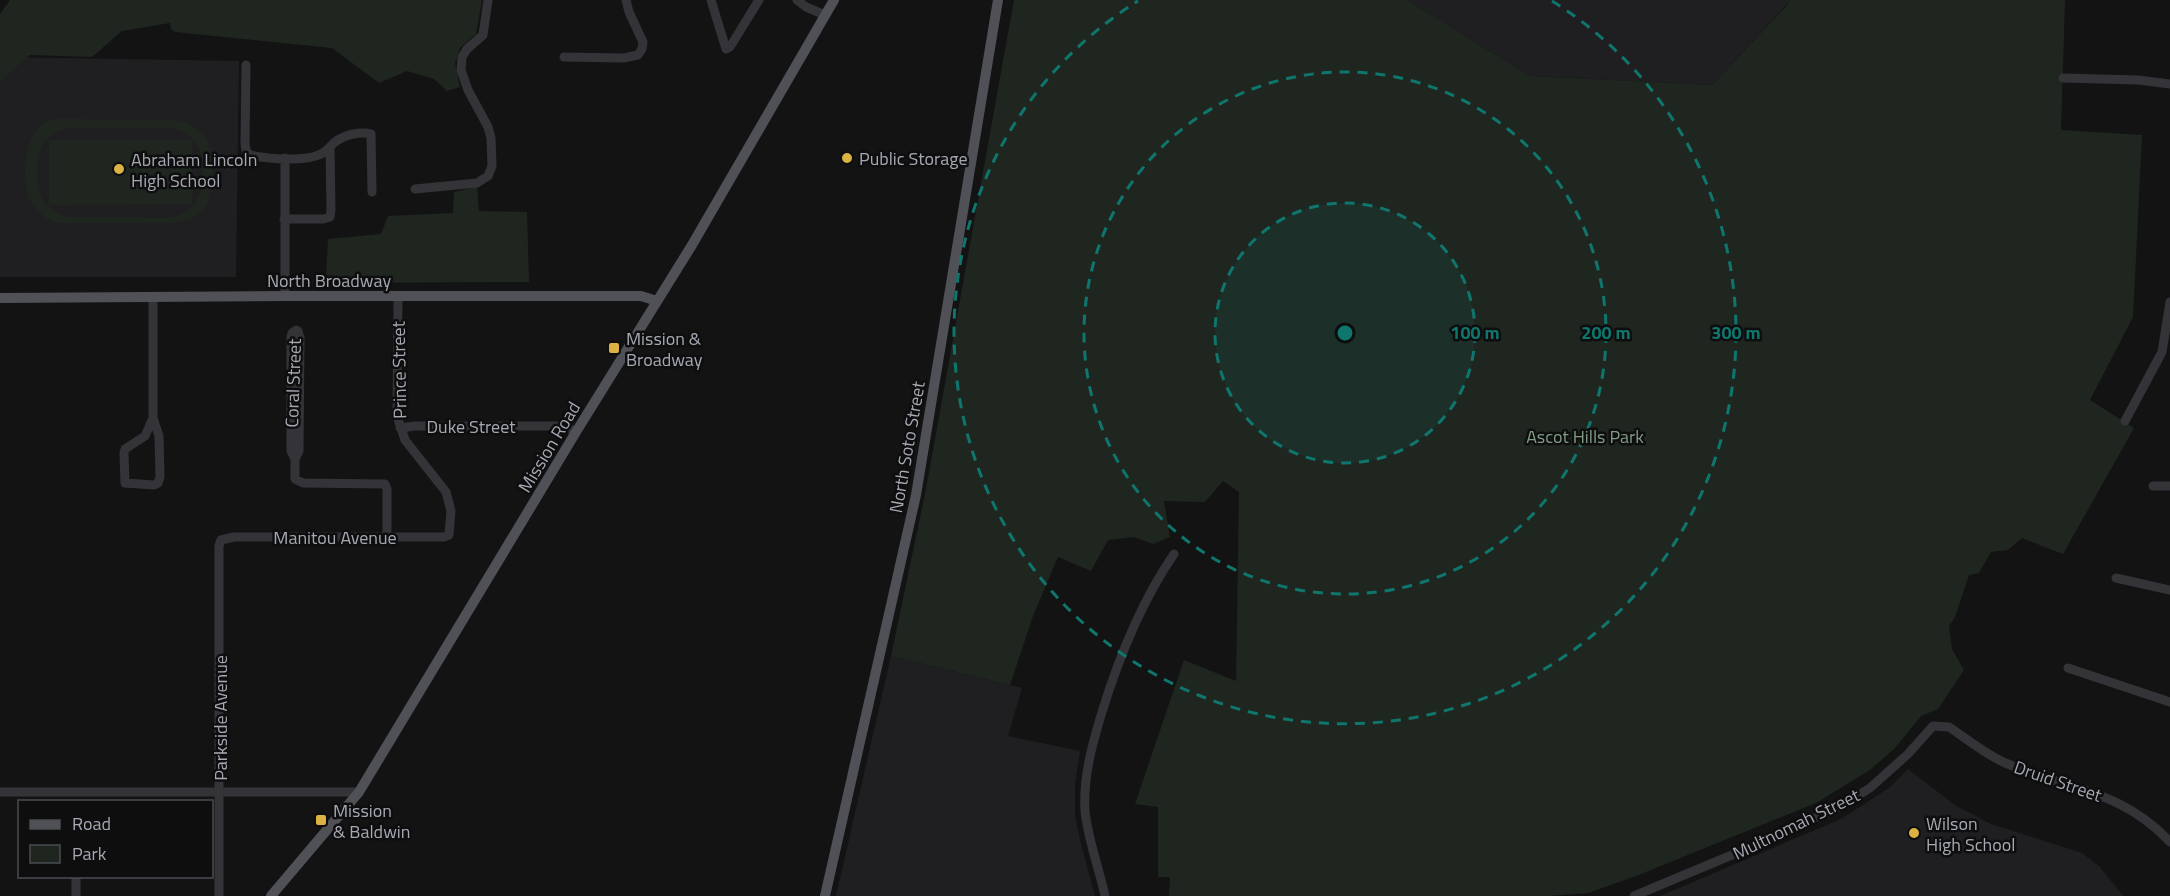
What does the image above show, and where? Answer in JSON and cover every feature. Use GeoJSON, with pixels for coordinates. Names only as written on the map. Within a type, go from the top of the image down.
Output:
{"type":"FeatureCollection","features":[{"type":"Feature","properties":{"kind":"main road","name":"Mission Road"},"geometry":{"type":"LineString","coordinates":[[271,896],[359,792],[698,235],[834,0]]}},
{"type":"Feature","properties":{"kind":"main road","name":"North Soto Street"},"geometry":{"type":"LineString","coordinates":[[825,896],[916,495],[998,0]]}},
{"type":"Feature","properties":{"kind":"main road","name":"North Broadway"},"geometry":{"type":"LineString","coordinates":[[0,298],[641,296],[657,301]]}},
{"type":"Feature","properties":{"kind":"street"},"geometry":{"type":"LineString","coordinates":[[415,189],[477,183],[488,177],[492,166],[491,138],[461,70],[462,57],[467,49],[483,35],[488,0]]}},
{"type":"Feature","properties":{"kind":"street"},"geometry":{"type":"LineString","coordinates":[[564,57],[624,58],[638,55],[643,42],[626,0]]}},
{"type":"Feature","properties":{"kind":"street"},"geometry":{"type":"LineString","coordinates":[[711,0],[726,49],[730,47],[759,0]]}},
{"type":"Feature","properties":{"kind":"street"},"geometry":{"type":"LineString","coordinates":[[797,0],[825,15]]}},
{"type":"Feature","properties":{"kind":"street"},"geometry":{"type":"LineString","coordinates":[[246,65],[246,151],[257,157],[312,157],[348,135],[371,134],[372,192]]}},
{"type":"Feature","properties":{"kind":"street"},"geometry":{"type":"LineString","coordinates":[[2063,78],[2138,80],[2170,84]]}},
{"type":"Feature","properties":{"kind":"street"},"geometry":{"type":"LineString","coordinates":[[284,219],[330,217],[330,147]]}},
{"type":"Feature","properties":{"kind":"street"},"geometry":{"type":"LineString","coordinates":[[285,158],[285,296]]}},
{"type":"Feature","properties":{"kind":"street","name":"Prince Street"},"geometry":{"type":"LineString","coordinates":[[398,296],[397,405],[400,428],[405,440],[446,492],[451,511],[449,536]]}},
{"type":"Feature","properties":{"kind":"street"},"geometry":{"type":"LineString","coordinates":[[153,298],[153,418],[160,445],[158,483],[154,485],[125,483],[125,449],[145,436],[153,418]]}},
{"type":"Feature","properties":{"kind":"street"},"geometry":{"type":"LineString","coordinates":[[2125,422],[2162,352],[2170,302]]}},
{"type":"Feature","properties":{"kind":"street","name":"Coral Street"},"geometry":{"type":"LineString","coordinates":[[295,459],[298,451],[300,338],[300,333],[296,330],[291,337],[291,451],[295,459],[297,481],[385,484],[387,489],[387,537]]}},
{"type":"Feature","properties":{"kind":"street","name":"Duke Street"},"geometry":{"type":"LineString","coordinates":[[400,428],[415,426],[564,426],[576,432]]}},
{"type":"Feature","properties":{"kind":"street"},"geometry":{"type":"LineString","coordinates":[[2153,486],[2170,486]]}},
{"type":"Feature","properties":{"kind":"street","name":"Manitou Avenue"},"geometry":{"type":"LineString","coordinates":[[221,540],[234,537],[449,536]]}},
{"type":"Feature","properties":{"kind":"street","name":"Parkside Avenue"},"geometry":{"type":"LineString","coordinates":[[219,896],[219,556],[221,540]]}},
{"type":"Feature","properties":{"kind":"street"},"geometry":{"type":"LineString","coordinates":[[1105,896],[1085,811],[1085,777],[1114,671],[1138,616],[1162,571],[1174,554]]}},
{"type":"Feature","properties":{"kind":"street"},"geometry":{"type":"LineString","coordinates":[[2116,578],[2170,590]]}},
{"type":"Feature","properties":{"kind":"street"},"geometry":{"type":"LineString","coordinates":[[2067,668],[2170,702]]}},
{"type":"Feature","properties":{"kind":"street","name":"Druid Street"},"geometry":{"type":"LineString","coordinates":[[1941,725],[2001,761],[2032,773],[2087,789],[2113,800],[2136,813],[2170,842]]}},
{"type":"Feature","properties":{"kind":"street","name":"Multnomah Street"},"geometry":{"type":"LineString","coordinates":[[1634,896],[1841,806],[1870,788],[1908,754],[1928,730],[1933,726],[1941,725]]}},
{"type":"Feature","properties":{"kind":"street"},"geometry":{"type":"LineString","coordinates":[[0,792],[76,797],[220,792],[359,792]]}},
{"type":"Feature","properties":{"kind":"street"},"geometry":{"type":"LineString","coordinates":[[76,878],[76,896]]}},
{"type":"Feature","properties":{"kind":"shaded area"},"geometry":{"type":"Polygon","coordinates":[[[1407,0],[1788,0],[1788,3],[1712,85],[1530,76],[1407,0]]]}},
{"type":"Feature","properties":{"kind":"shaded area","name":"Abraham Lincoln High School"},"geometry":{"type":"Polygon","coordinates":[[[0,57],[239,61],[236,277],[0,277],[0,57]]]}},
{"type":"Feature","properties":{"kind":"shaded area"},"geometry":{"type":"Polygon","coordinates":[[[891,656],[1022,688],[1008,736],[1080,751],[1075,784],[1075,815],[1095,896],[836,896],[891,656]]]}},
{"type":"Feature","properties":{"kind":"shaded area","name":"Wilson High School"},"geometry":{"type":"Polygon","coordinates":[[[1908,769],[1955,805],[1991,824],[2082,853],[2100,867],[2123,896],[1660,896],[1841,819],[1889,788],[1908,769]]]}},
{"type":"Feature","properties":{"kind":"green space"},"geometry":{"type":"Polygon","coordinates":[[[10,0],[482,0],[476,34],[460,48],[455,63],[460,87],[447,91],[434,79],[407,71],[379,83],[332,48],[175,32],[171,29],[170,23],[122,31],[92,57],[30,55],[0,81],[0,14],[10,0]]]}},
{"type":"Feature","properties":{"kind":"green space","name":"Ascot Hills Park"},"geometry":{"type":"Polygon","coordinates":[[[1014,0],[1407,0],[1530,76],[1712,85],[1788,4],[1788,0],[2065,0],[2061,130],[2142,135],[2133,317],[2090,400],[2134,428],[2063,554],[2022,538],[2008,550],[1991,552],[1979,573],[1969,575],[1955,617],[1949,626],[1952,649],[1964,670],[1938,709],[1921,716],[1894,749],[1870,770],[1816,803],[1636,876],[1588,893],[1549,896],[1169,896],[1170,877],[1158,877],[1158,807],[1135,804],[1184,660],[1236,681],[1239,492],[1223,481],[1205,502],[1164,501],[1170,537],[1153,544],[1134,537],[1108,540],[1091,571],[1058,557],[1033,616],[1010,685],[891,656],[926,489],[1014,0]]]}},
{"type":"Feature","properties":{"kind":"green space"},"geometry":{"type":"Polygon","coordinates":[[[58,119],[176,120],[193,126],[204,135],[211,154],[212,183],[205,207],[187,220],[173,223],[59,223],[40,214],[28,196],[26,186],[28,151],[36,130],[48,121],[58,119]],[[70,128],[54,133],[44,143],[39,156],[38,184],[43,201],[67,217],[166,218],[185,212],[192,207],[200,192],[203,175],[202,158],[191,138],[171,128],[70,128]]]}},
{"type":"Feature","properties":{"kind":"green space"},"geometry":{"type":"Polygon","coordinates":[[[49,140],[192,140],[192,204],[49,205],[49,140]]]}},
{"type":"Feature","properties":{"kind":"green space"},"geometry":{"type":"Polygon","coordinates":[[[477,187],[479,211],[527,212],[529,282],[333,283],[326,277],[328,239],[381,234],[388,216],[453,213],[454,192],[477,187]]]}},
{"type":"Feature","properties":{"kind":"place","name":"Public Storage"},"geometry":{"type":"Point","coordinates":[847,158]}},
{"type":"Feature","properties":{"kind":"place","name":"Abraham Lincoln High School"},"geometry":{"type":"Point","coordinates":[119,169]}},
{"type":"Feature","properties":{"kind":"place","name":"Mission & Broadway"},"geometry":{"type":"Point","coordinates":[614,348]}},
{"type":"Feature","properties":{"kind":"place","name":"Mission & Baldwin"},"geometry":{"type":"Point","coordinates":[321,820]}},
{"type":"Feature","properties":{"kind":"place","name":"Wilson High School"},"geometry":{"type":"Point","coordinates":[1914,833]}}]}
